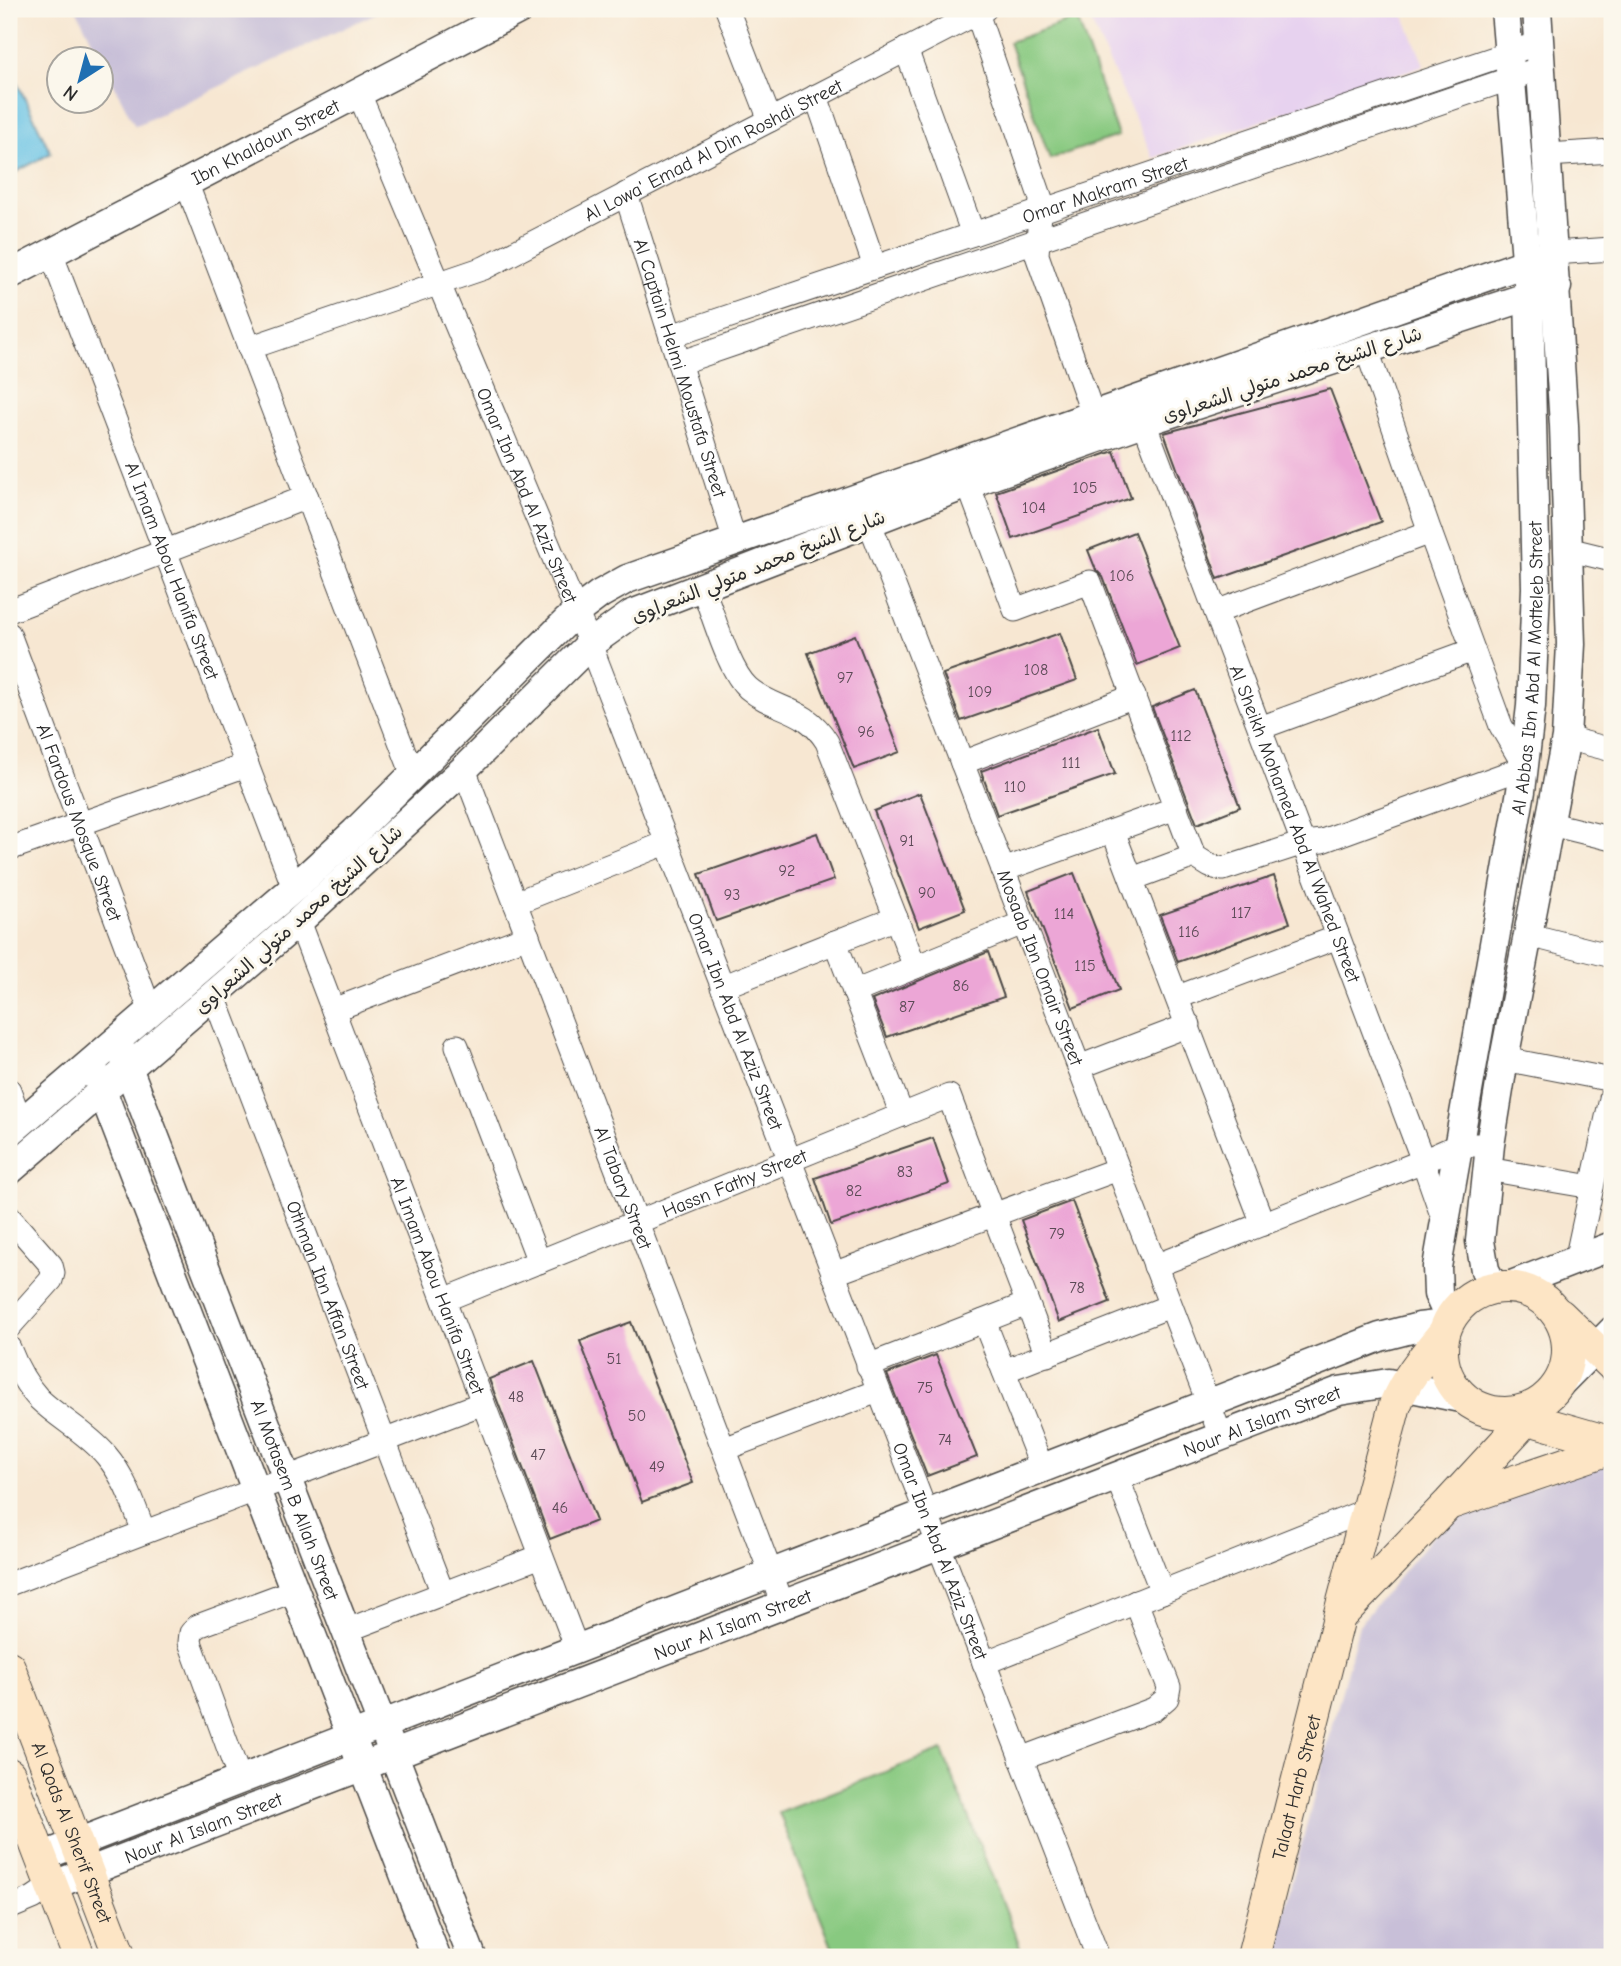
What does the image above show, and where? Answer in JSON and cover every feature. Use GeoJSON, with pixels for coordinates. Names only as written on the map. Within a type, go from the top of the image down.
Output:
{"type":"FeatureCollection","features":[{"type":"Feature","properties":{"kind":"main road"},"geometry":{"type":"LineString","coordinates":[[1607,1348],[1538,1295],[1524,1289],[1502,1287],[1468,1297],[1446,1325],[1442,1363],[1455,1389],[1478,1407],[1533,1405],[1612,1446]]}},
{"type":"Feature","properties":{"kind":"main road"},"geometry":{"type":"LineString","coordinates":[[1533,1405],[1564,1371],[1568,1347],[1563,1324],[1549,1305]]}},
{"type":"Feature","properties":{"kind":"main road","name":"Talaat Harb Street"},"geometry":{"type":"LineString","coordinates":[[1253,1957],[1395,1405],[1403,1386],[1446,1325]]}},
{"type":"Feature","properties":{"kind":"main road","name":"Talaat Harb Street"},"geometry":{"type":"LineString","coordinates":[[1339,1617],[1449,1503],[1533,1405]]}},
{"type":"Feature","properties":{"kind":"main road"},"geometry":{"type":"LineString","coordinates":[[1449,1503],[1612,1446]]}},
{"type":"Feature","properties":{"kind":"main road","name":"Al Qods Al Sherif Street"},"geometry":{"type":"LineString","coordinates":[[9,1667],[120,1957]]}},
{"type":"Feature","properties":{"kind":"main road","name":"Al Qods Al Sherif Street"},"geometry":{"type":"LineString","coordinates":[[9,1773],[79,1957]]}},
{"type":"Feature","properties":{"kind":"street","name":"Ibn Khaldoun Street"},"geometry":{"type":"LineString","coordinates":[[9,275],[520,9]]}},
{"type":"Feature","properties":{"kind":"street"},"geometry":{"type":"LineString","coordinates":[[727,9],[769,120]]}},
{"type":"Feature","properties":{"kind":"street","name":"Al Abbas Ibn Abd Al Motteleb Street"},"geometry":{"type":"LineString","coordinates":[[1446,1325],[1437,1285],[1445,1224],[1525,767],[1531,706],[1536,588],[1529,295],[1505,9]]}},
{"type":"Feature","properties":{"kind":"street","name":"Al Abbas Ibn Abd Al Motteleb Street"},"geometry":{"type":"LineString","coordinates":[[1502,1287],[1485,1270],[1479,1241],[1488,1157],[1504,1059],[1566,738],[1571,644],[1557,287],[1537,9]]}},
{"type":"Feature","properties":{"kind":"street"},"geometry":{"type":"LineString","coordinates":[[981,11],[1041,199],[1037,255],[1093,415]]}},
{"type":"Feature","properties":{"kind":"street","name":"Al Lowa' Emad Al Din Roshdi Street"},"geometry":{"type":"LineString","coordinates":[[249,348],[484,268],[981,11]]}},
{"type":"Feature","properties":{"kind":"street"},"geometry":{"type":"LineString","coordinates":[[906,49],[973,234]]}},
{"type":"Feature","properties":{"kind":"street","name":"Omar Makram Street"},"geometry":{"type":"LineString","coordinates":[[671,336],[1041,211],[1540,56]]}},
{"type":"Feature","properties":{"kind":"street","name":"Omar Makram Street"},"geometry":{"type":"LineString","coordinates":[[679,363],[1038,240],[1510,65]]}},
{"type":"Feature","properties":{"kind":"street","name":"Omar Ibn Abd Al Aziz Street"},"geometry":{"type":"LineString","coordinates":[[358,92],[590,644],[1098,1957]]}},
{"type":"Feature","properties":{"kind":"street"},"geometry":{"type":"LineString","coordinates":[[816,96],[875,267]]}},
{"type":"Feature","properties":{"kind":"street"},"geometry":{"type":"LineString","coordinates":[[1547,155],[1612,150]]}},
{"type":"Feature","properties":{"kind":"street"},"geometry":{"type":"LineString","coordinates":[[186,182],[413,775]]}},
{"type":"Feature","properties":{"kind":"street","name":"Al Captain Helmi Moustafa Street"},"geometry":{"type":"LineString","coordinates":[[626,194],[735,541]]}},
{"type":"Feature","properties":{"kind":"street"},"geometry":{"type":"LineString","coordinates":[[1554,254],[1612,249]]}},
{"type":"Feature","properties":{"kind":"street","name":"Al Imam Abou Hanifa Street"},"geometry":{"type":"LineString","coordinates":[[51,253],[293,888]]}},
{"type":"Feature","properties":{"kind":"street","name":"شارع الشيخ محمد متولي الشعراوى"},"geometry":{"type":"LineString","coordinates":[[9,1171],[299,921],[464,769],[590,644],[632,614],[702,586],[864,509],[1093,415],[1554,254]]}},
{"type":"Feature","properties":{"kind":"street","name":"شارع الشيخ محمد متولي الشعراوى"},"geometry":{"type":"LineString","coordinates":[[15,1128],[293,888],[413,775],[576,612],[627,579],[735,541],[968,484],[1144,422],[1557,287]]}},
{"type":"Feature","properties":{"kind":"street"},"geometry":{"type":"LineString","coordinates":[[968,484],[1015,610],[1090,582],[1194,856],[1210,866],[1223,869],[1303,843],[1322,841],[1525,767],[1501,726],[1367,350]]}},
{"type":"Feature","properties":{"kind":"street","name":"Al Sheikh Mohamed Abd Al Wahed Street"},"geometry":{"type":"LineString","coordinates":[[1144,422],[1445,1224]]}},
{"type":"Feature","properties":{"kind":"street"},"geometry":{"type":"LineString","coordinates":[[9,611],[307,497]]}},
{"type":"Feature","properties":{"kind":"street","name":"Mosaab Ibn Omair Street"},"geometry":{"type":"LineString","coordinates":[[864,509],[1221,1436]]}},
{"type":"Feature","properties":{"kind":"street"},"geometry":{"type":"LineString","coordinates":[[1216,611],[1430,532]]}},
{"type":"Feature","properties":{"kind":"street"},"geometry":{"type":"LineString","coordinates":[[1567,549],[1612,560]]}},
{"type":"Feature","properties":{"kind":"street"},"geometry":{"type":"LineString","coordinates":[[702,586],[733,666],[743,683],[759,696],[808,719],[827,741],[915,967]]}},
{"type":"Feature","properties":{"kind":"street","name":"Al Fardous Mosque Street"},"geometry":{"type":"LineString","coordinates":[[9,634],[151,1012]]}},
{"type":"Feature","properties":{"kind":"street"},"geometry":{"type":"LineString","coordinates":[[1260,728],[1473,650]]}},
{"type":"Feature","properties":{"kind":"street"},"geometry":{"type":"LineString","coordinates":[[962,763],[1134,696]]}},
{"type":"Feature","properties":{"kind":"street"},"geometry":{"type":"LineString","coordinates":[[1566,738],[1612,750]]}},
{"type":"Feature","properties":{"kind":"street"},"geometry":{"type":"LineString","coordinates":[[9,849],[247,765]]}},
{"type":"Feature","properties":{"kind":"street","name":"Al Tabary Street"},"geometry":{"type":"LineString","coordinates":[[464,769],[783,1605]]}},
{"type":"Feature","properties":{"kind":"street"},"geometry":{"type":"LineString","coordinates":[[1003,870],[1176,808]]}},
{"type":"Feature","properties":{"kind":"street"},"geometry":{"type":"LineString","coordinates":[[1551,824],[1612,839]]}},
{"type":"Feature","properties":{"kind":"street"},"geometry":{"type":"LineString","coordinates":[[1113,831],[1263,1224]]}},
{"type":"Feature","properties":{"kind":"street"},"geometry":{"type":"LineString","coordinates":[[515,903],[666,843]]}},
{"type":"Feature","properties":{"kind":"street"},"geometry":{"type":"LineString","coordinates":[[1132,879],[1194,856]]}},
{"type":"Feature","properties":{"kind":"street"},"geometry":{"type":"LineString","coordinates":[[722,987],[896,918]]}},
{"type":"Feature","properties":{"kind":"street","name":"Al Imam Abou Hanifa Street"},"geometry":{"type":"LineString","coordinates":[[299,921],[577,1649]]}},
{"type":"Feature","properties":{"kind":"street"},"geometry":{"type":"LineString","coordinates":[[855,992],[1023,923]]}},
{"type":"Feature","properties":{"kind":"street"},"geometry":{"type":"LineString","coordinates":[[1529,934],[1612,956]]}},
{"type":"Feature","properties":{"kind":"street"},"geometry":{"type":"LineString","coordinates":[[333,1010],[528,936]]}},
{"type":"Feature","properties":{"kind":"street"},"geometry":{"type":"LineString","coordinates":[[1178,997],[1338,937]]}},
{"type":"Feature","properties":{"kind":"street"},"geometry":{"type":"LineString","coordinates":[[835,943],[902,1115]]}},
{"type":"Feature","properties":{"kind":"street","name":"Othman Ibn Affan Street"},"geometry":{"type":"LineString","coordinates":[[214,996],[443,1594]]}},
{"type":"Feature","properties":{"kind":"street"},"geometry":{"type":"LineString","coordinates":[[1079,1068],[1189,1025]]}},
{"type":"Feature","properties":{"kind":"street","name":"Al Motasem B Allah Street"},"geometry":{"type":"LineString","coordinates":[[117,1041],[472,1957]]}},
{"type":"Feature","properties":{"kind":"street"},"geometry":{"type":"LineString","coordinates":[[457,1046],[539,1262]]}},
{"type":"Feature","properties":{"kind":"street"},"geometry":{"type":"LineString","coordinates":[[1504,1059],[1612,1080]]}},
{"type":"Feature","properties":{"kind":"street","name":"Al Motasem B Allah Street"},"geometry":{"type":"LineString","coordinates":[[92,1062],[436,1957]]}},
{"type":"Feature","properties":{"kind":"street"},"geometry":{"type":"LineString","coordinates":[[9,1090],[15,1128]]}},
{"type":"Feature","properties":{"kind":"street"},"geometry":{"type":"LineString","coordinates":[[1576,1261],[1612,1094]]}},
{"type":"Feature","properties":{"kind":"street","name":"Hassn Fathy Street"},"geometry":{"type":"LineString","coordinates":[[444,1300],[949,1096],[994,1214]]}},
{"type":"Feature","properties":{"kind":"street"},"geometry":{"type":"LineString","coordinates":[[1155,1266],[1459,1145],[1488,1157],[1592,1186]]}},
{"type":"Feature","properties":{"kind":"street"},"geometry":{"type":"LineString","coordinates":[[833,1274],[1118,1169]]}},
{"type":"Feature","properties":{"kind":"street"},"geometry":{"type":"LineString","coordinates":[[994,1214],[1047,1355]]}},
{"type":"Feature","properties":{"kind":"street"},"geometry":{"type":"LineString","coordinates":[[9,1217],[51,1265],[53,1273],[51,1280],[9,1327]]}},
{"type":"Feature","properties":{"kind":"street"},"geometry":{"type":"LineString","coordinates":[[1502,1287],[1612,1246]]}},
{"type":"Feature","properties":{"kind":"street"},"geometry":{"type":"LineString","coordinates":[[868,1366],[1027,1304]]}},
{"type":"Feature","properties":{"kind":"street"},"geometry":{"type":"LineString","coordinates":[[1003,1371],[1170,1306]]}},
{"type":"Feature","properties":{"kind":"street"},"geometry":{"type":"LineString","coordinates":[[984,1321],[1042,1468]]}},
{"type":"Feature","properties":{"kind":"street","name":"Nour Al Islam Street"},"geometry":{"type":"LineString","coordinates":[[83,1858],[240,1780],[1393,1333],[1446,1325]]}},
{"type":"Feature","properties":{"kind":"street"},"geometry":{"type":"LineString","coordinates":[[9,1348],[22,1376],[37,1396],[88,1436],[108,1457],[121,1476],[144,1532]]}},
{"type":"Feature","properties":{"kind":"street"},"geometry":{"type":"LineString","coordinates":[[1533,1405],[1607,1348]]}},
{"type":"Feature","properties":{"kind":"street","name":"Nour Al Islam Street"},"geometry":{"type":"LineString","coordinates":[[9,1908],[33,1898],[46,1871],[363,1768],[1339,1391],[1388,1383],[1465,1399]]}},
{"type":"Feature","properties":{"kind":"street"},"geometry":{"type":"LineString","coordinates":[[724,1449],[878,1391]]}},
{"type":"Feature","properties":{"kind":"street"},"geometry":{"type":"LineString","coordinates":[[9,1584],[483,1403]]}},
{"type":"Feature","properties":{"kind":"street"},"geometry":{"type":"LineString","coordinates":[[1117,1477],[1162,1592]]}},
{"type":"Feature","properties":{"kind":"street"},"geometry":{"type":"LineString","coordinates":[[984,1663],[1367,1510]]}},
{"type":"Feature","properties":{"kind":"street"},"geometry":{"type":"LineString","coordinates":[[345,1631],[541,1556]]}},
{"type":"Feature","properties":{"kind":"street"},"geometry":{"type":"LineString","coordinates":[[240,1780],[190,1637],[198,1626],[295,1590]]}},
{"type":"Feature","properties":{"kind":"street"},"geometry":{"type":"LineString","coordinates":[[1021,1759],[1164,1703],[1169,1687],[1136,1602]]}},
{"type":"Feature","properties":{"kind":"shaded area"},"geometry":{"type":"Polygon","coordinates":[[[76,9],[385,9],[135,126],[116,88],[116,46],[95,46],[76,9]]]}},
{"type":"Feature","properties":{"kind":"shaded area"},"geometry":{"type":"Polygon","coordinates":[[[1085,9],[1401,9],[1424,65],[1153,158],[1085,9]]]}},
{"type":"Feature","properties":{"kind":"shaded area"},"geometry":{"type":"Polygon","coordinates":[[[1612,1461],[1612,1957],[1272,1957],[1359,1625],[1453,1511],[1612,1461]]]}},
{"type":"Feature","properties":{"kind":"green space"},"geometry":{"type":"Polygon","coordinates":[[[1077,18],[1118,136],[1050,159],[1009,42],[1077,18]]]}},
{"type":"Feature","properties":{"kind":"green space"},"geometry":{"type":"Polygon","coordinates":[[[942,1750],[1024,1957],[836,1957],[779,1813],[942,1750]]]}},
{"type":"Feature","properties":{"kind":"water"},"geometry":{"type":"Polygon","coordinates":[[[9,66],[51,153],[9,176],[9,66]]]}},
{"type":"Feature","properties":{"kind":"building"},"geometry":{"type":"Polygon","coordinates":[[[1330,389],[1381,522],[1218,579],[1164,433],[1330,389]]]}},
{"type":"Feature","properties":{"kind":"building"},"geometry":{"type":"Polygon","coordinates":[[[1114,451],[1131,498],[1013,539],[996,492],[1114,451]]]}},
{"type":"Feature","properties":{"kind":"building"},"geometry":{"type":"Polygon","coordinates":[[[1134,532],[1180,648],[1137,665],[1103,577],[1096,570],[1088,550],[1134,532]]]}},
{"type":"Feature","properties":{"kind":"building"},"geometry":{"type":"Polygon","coordinates":[[[1060,633],[1077,680],[961,721],[943,674],[1060,633]]]}},
{"type":"Feature","properties":{"kind":"building"},"geometry":{"type":"Polygon","coordinates":[[[855,635],[900,752],[854,769],[808,653],[855,635]]]}},
{"type":"Feature","properties":{"kind":"building"},"geometry":{"type":"Polygon","coordinates":[[[1195,690],[1240,807],[1197,824],[1152,707],[1195,690]]]}},
{"type":"Feature","properties":{"kind":"building"},"geometry":{"type":"Polygon","coordinates":[[[1098,727],[1115,774],[997,815],[981,771],[1098,727]]]}},
{"type":"Feature","properties":{"kind":"building"},"geometry":{"type":"Polygon","coordinates":[[[920,793],[965,910],[919,928],[874,811],[920,793]]]}},
{"type":"Feature","properties":{"kind":"building"},"geometry":{"type":"Polygon","coordinates":[[[817,833],[834,880],[716,921],[699,874],[817,833]]]}},
{"type":"Feature","properties":{"kind":"building"},"geometry":{"type":"Polygon","coordinates":[[[1074,873],[1119,990],[1073,1008],[1028,891],[1074,873]]]}},
{"type":"Feature","properties":{"kind":"building"},"geometry":{"type":"Polygon","coordinates":[[[1274,876],[1290,923],[1178,962],[1160,915],[1274,876]]]}},
{"type":"Feature","properties":{"kind":"building"},"geometry":{"type":"Polygon","coordinates":[[[988,952],[1004,997],[887,1037],[872,1000],[988,952]]]}},
{"type":"Feature","properties":{"kind":"building"},"geometry":{"type":"Polygon","coordinates":[[[933,1138],[949,1184],[831,1225],[815,1178],[933,1138]]]}},
{"type":"Feature","properties":{"kind":"building"},"geometry":{"type":"Polygon","coordinates":[[[1072,1201],[1110,1302],[1059,1322],[1021,1220],[1072,1201]]]}},
{"type":"Feature","properties":{"kind":"building"},"geometry":{"type":"Polygon","coordinates":[[[631,1322],[693,1483],[642,1502],[580,1341],[631,1322]]]}},
{"type":"Feature","properties":{"kind":"building"},"geometry":{"type":"Polygon","coordinates":[[[936,1355],[977,1457],[927,1476],[887,1374],[936,1355]]]}},
{"type":"Feature","properties":{"kind":"building"},"geometry":{"type":"Polygon","coordinates":[[[534,1361],[596,1521],[550,1539],[489,1379],[534,1361]]]}}]}
